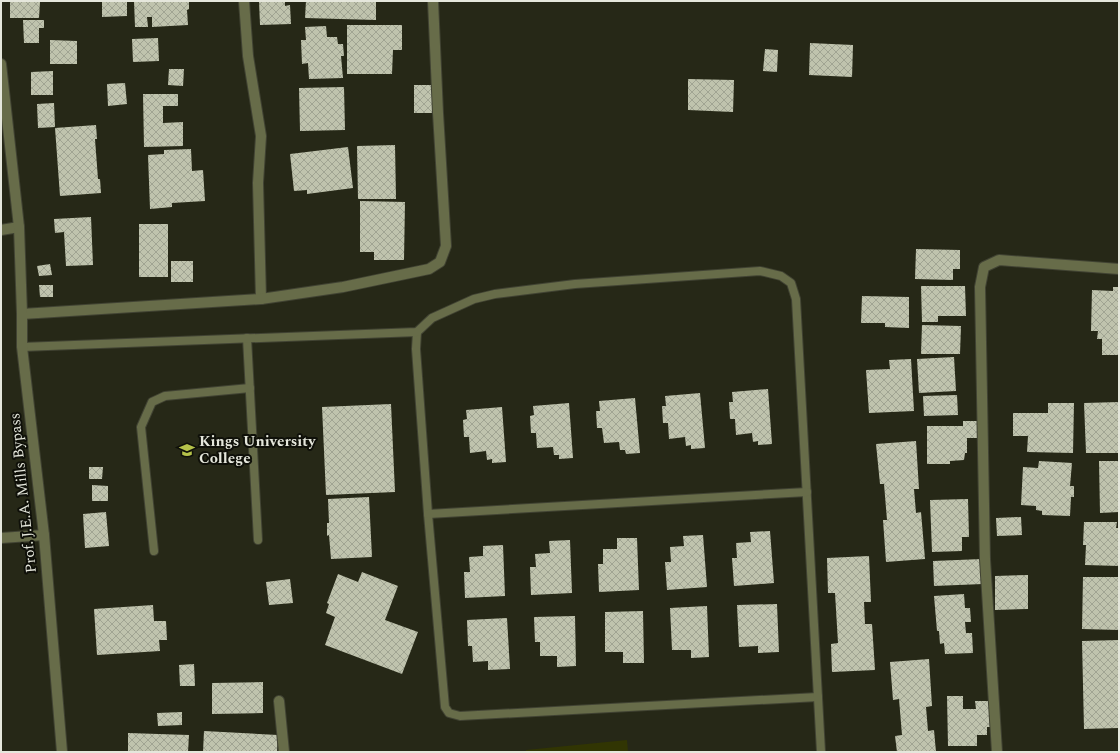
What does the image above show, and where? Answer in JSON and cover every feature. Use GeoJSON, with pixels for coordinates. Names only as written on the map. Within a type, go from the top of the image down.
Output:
{"type":"FeatureCollection","features":[{"type":"Feature","properties":{"kind":"street"},"geometry":{"type":"LineString","coordinates":[[244,1],[248,56],[261,136],[258,183],[261,299]]}},
{"type":"Feature","properties":{"kind":"street"},"geometry":{"type":"LineString","coordinates":[[22,314],[261,299],[343,287],[422,271],[429,269],[440,262],[446,246],[438,113],[434,1]]}},
{"type":"Feature","properties":{"kind":"street","name":"Prof. J.E.A. Mills Bypass"},"geometry":{"type":"LineString","coordinates":[[1,64],[19,227],[22,347],[44,535],[62,752]]}},
{"type":"Feature","properties":{"kind":"street"},"geometry":{"type":"LineString","coordinates":[[1,230],[19,227]]}},
{"type":"Feature","properties":{"kind":"street"},"geometry":{"type":"LineString","coordinates":[[997,752],[985,559],[980,287],[984,267],[999,260],[1119,269]]}},
{"type":"Feature","properties":{"kind":"street"},"geometry":{"type":"LineString","coordinates":[[1,538],[44,535]]}},
{"type":"Feature","properties":{"kind":"street"},"geometry":{"type":"LineString","coordinates":[[279,701],[284,752]]}},
{"type":"Feature","properties":{"kind":"lane"},"geometry":{"type":"LineString","coordinates":[[22,347],[417,332],[432,318],[474,299],[495,294],[575,284],[760,271],[781,276],[791,283],[796,299],[821,752]]}},
{"type":"Feature","properties":{"kind":"lane"},"geometry":{"type":"LineString","coordinates":[[417,332],[416,349],[428,514],[445,707],[449,713],[460,716],[818,697]]}},
{"type":"Feature","properties":{"kind":"lane"},"geometry":{"type":"LineString","coordinates":[[247,338],[258,540]]}},
{"type":"Feature","properties":{"kind":"lane"},"geometry":{"type":"LineString","coordinates":[[154,551],[141,428],[152,402],[166,396],[250,388]]}},
{"type":"Feature","properties":{"kind":"lane"},"geometry":{"type":"LineString","coordinates":[[428,514],[807,492]]}},
{"type":"Feature","properties":{"kind":"green space"},"geometry":{"type":"Polygon","coordinates":[[[627,740],[628,752],[526,752],[526,750],[627,740]]]}},
{"type":"Feature","properties":{"kind":"building"},"geometry":{"type":"Polygon","coordinates":[[[10,1],[40,2],[39,18],[10,18],[10,1]]]}},
{"type":"Feature","properties":{"kind":"building"},"geometry":{"type":"Polygon","coordinates":[[[102,1],[127,1],[127,16],[102,17],[102,1]]]}},
{"type":"Feature","properties":{"kind":"building"},"geometry":{"type":"Polygon","coordinates":[[[134,1],[189,1],[189,9],[187,10],[188,25],[152,27],[152,17],[147,17],[148,27],[135,27],[134,1]]]}},
{"type":"Feature","properties":{"kind":"building"},"geometry":{"type":"Polygon","coordinates":[[[259,1],[285,1],[285,6],[290,5],[291,24],[260,25],[259,1]]]}},
{"type":"Feature","properties":{"kind":"building"},"geometry":{"type":"Polygon","coordinates":[[[306,1],[376,1],[376,20],[305,18],[306,1]]]}},
{"type":"Feature","properties":{"kind":"building"},"geometry":{"type":"Polygon","coordinates":[[[23,20],[44,20],[44,28],[39,28],[39,43],[24,43],[23,20]]]}},
{"type":"Feature","properties":{"kind":"building"},"geometry":{"type":"Polygon","coordinates":[[[347,25],[402,25],[402,50],[393,50],[392,74],[347,74],[347,25]]]}},
{"type":"Feature","properties":{"kind":"building"},"geometry":{"type":"Polygon","coordinates":[[[326,26],[327,37],[337,37],[338,44],[343,44],[344,56],[341,56],[343,78],[309,79],[308,63],[302,64],[301,40],[306,40],[305,27],[326,26]]]}},
{"type":"Feature","properties":{"kind":"building"},"geometry":{"type":"Polygon","coordinates":[[[158,38],[159,61],[133,62],[132,39],[158,38]]]}},
{"type":"Feature","properties":{"kind":"building"},"geometry":{"type":"Polygon","coordinates":[[[50,40],[77,41],[77,64],[50,64],[50,40]]]}},
{"type":"Feature","properties":{"kind":"building"},"geometry":{"type":"Polygon","coordinates":[[[810,43],[853,45],[852,77],[809,75],[810,43]]]}},
{"type":"Feature","properties":{"kind":"building"},"geometry":{"type":"Polygon","coordinates":[[[765,49],[778,50],[777,72],[763,71],[765,49]]]}},
{"type":"Feature","properties":{"kind":"building"},"geometry":{"type":"Polygon","coordinates":[[[169,69],[184,69],[183,86],[168,85],[169,69]]]}},
{"type":"Feature","properties":{"kind":"building"},"geometry":{"type":"Polygon","coordinates":[[[53,71],[53,95],[31,95],[31,72],[53,71]]]}},
{"type":"Feature","properties":{"kind":"building"},"geometry":{"type":"Polygon","coordinates":[[[688,79],[734,80],[733,112],[688,110],[688,79]]]}},
{"type":"Feature","properties":{"kind":"building"},"geometry":{"type":"Polygon","coordinates":[[[125,83],[127,104],[108,106],[107,84],[125,83]]]}},
{"type":"Feature","properties":{"kind":"building"},"geometry":{"type":"Polygon","coordinates":[[[414,85],[432,85],[432,113],[414,113],[414,85]]]}},
{"type":"Feature","properties":{"kind":"building"},"geometry":{"type":"Polygon","coordinates":[[[344,87],[345,130],[300,131],[299,88],[344,87]]]}},
{"type":"Feature","properties":{"kind":"building"},"geometry":{"type":"Polygon","coordinates":[[[143,94],[178,94],[178,106],[163,106],[163,123],[183,122],[183,146],[144,147],[143,94]]]}},
{"type":"Feature","properties":{"kind":"building"},"geometry":{"type":"Polygon","coordinates":[[[54,103],[55,127],[38,128],[37,104],[54,103]]]}},
{"type":"Feature","properties":{"kind":"building"},"geometry":{"type":"Polygon","coordinates":[[[96,125],[97,139],[95,139],[98,179],[100,179],[101,193],[60,196],[55,128],[96,125]]]}},
{"type":"Feature","properties":{"kind":"building"},"geometry":{"type":"Polygon","coordinates":[[[395,145],[396,199],[358,199],[357,146],[395,145]]]}},
{"type":"Feature","properties":{"kind":"building"},"geometry":{"type":"Polygon","coordinates":[[[348,147],[353,188],[307,194],[307,190],[294,191],[290,154],[348,147]]]}},
{"type":"Feature","properties":{"kind":"building"},"geometry":{"type":"Polygon","coordinates":[[[191,149],[192,171],[203,170],[205,201],[172,203],[172,207],[150,209],[148,155],[164,154],[164,150],[191,149]]]}},
{"type":"Feature","properties":{"kind":"building"},"geometry":{"type":"Polygon","coordinates":[[[360,201],[405,202],[404,260],[374,260],[374,252],[360,252],[360,201]]]}},
{"type":"Feature","properties":{"kind":"building"},"geometry":{"type":"Polygon","coordinates":[[[91,217],[93,265],[66,266],[64,232],[55,233],[54,219],[91,217]]]}},
{"type":"Feature","properties":{"kind":"building"},"geometry":{"type":"Polygon","coordinates":[[[139,224],[168,224],[168,277],[139,277],[139,224]]]}},
{"type":"Feature","properties":{"kind":"building"},"geometry":{"type":"Polygon","coordinates":[[[916,249],[960,250],[960,269],[953,269],[953,280],[915,279],[916,249]]]}},
{"type":"Feature","properties":{"kind":"building"},"geometry":{"type":"Polygon","coordinates":[[[171,261],[193,261],[193,282],[171,282],[171,261]]]}},
{"type":"Feature","properties":{"kind":"building"},"geometry":{"type":"Polygon","coordinates":[[[50,264],[52,275],[39,276],[37,266],[50,264]]]}},
{"type":"Feature","properties":{"kind":"building"},"geometry":{"type":"Polygon","coordinates":[[[39,285],[53,285],[53,297],[40,297],[39,285]]]}},
{"type":"Feature","properties":{"kind":"building"},"geometry":{"type":"Polygon","coordinates":[[[921,286],[965,286],[966,316],[938,316],[938,322],[922,322],[921,286]]]}},
{"type":"Feature","properties":{"kind":"building"},"geometry":{"type":"Polygon","coordinates":[[[1113,287],[1119,287],[1119,355],[1102,355],[1102,339],[1097,339],[1098,331],[1091,331],[1092,290],[1113,291],[1113,287]]]}},
{"type":"Feature","properties":{"kind":"building"},"geometry":{"type":"Polygon","coordinates":[[[862,296],[909,297],[909,328],[885,327],[885,323],[861,323],[862,296]]]}},
{"type":"Feature","properties":{"kind":"building"},"geometry":{"type":"Polygon","coordinates":[[[922,325],[961,326],[960,354],[921,354],[922,325]]]}},
{"type":"Feature","properties":{"kind":"building"},"geometry":{"type":"Polygon","coordinates":[[[954,357],[956,391],[919,393],[917,359],[954,357]]]}},
{"type":"Feature","properties":{"kind":"building"},"geometry":{"type":"Polygon","coordinates":[[[911,359],[914,411],[869,413],[866,370],[890,369],[889,360],[911,359]]]}},
{"type":"Feature","properties":{"kind":"building"},"geometry":{"type":"Polygon","coordinates":[[[768,389],[772,444],[758,445],[758,441],[753,442],[752,433],[736,435],[735,419],[730,419],[729,402],[733,402],[732,392],[768,389]]]}},
{"type":"Feature","properties":{"kind":"building"},"geometry":{"type":"Polygon","coordinates":[[[700,393],[705,448],[691,449],[691,445],[686,446],[685,437],[669,439],[668,423],[663,423],[662,406],[666,406],[665,396],[700,393]]]}},
{"type":"Feature","properties":{"kind":"building"},"geometry":{"type":"Polygon","coordinates":[[[957,395],[958,415],[924,416],[923,396],[957,395]]]}},
{"type":"Feature","properties":{"kind":"building"},"geometry":{"type":"Polygon","coordinates":[[[635,398],[640,453],[626,454],[625,450],[620,450],[619,442],[604,443],[602,428],[597,428],[596,411],[600,411],[599,401],[635,398]]]}},
{"type":"Feature","properties":{"kind":"building"},"geometry":{"type":"Polygon","coordinates":[[[1119,402],[1119,453],[1086,453],[1084,403],[1119,402]]]}},
{"type":"Feature","properties":{"kind":"building"},"geometry":{"type":"Polygon","coordinates":[[[569,403],[573,458],[559,459],[559,455],[554,455],[553,447],[537,448],[536,433],[531,433],[530,416],[534,415],[533,406],[569,403]]]}},
{"type":"Feature","properties":{"kind":"building"},"geometry":{"type":"Polygon","coordinates":[[[1048,403],[1074,403],[1073,453],[1027,452],[1028,436],[1013,436],[1013,413],[1048,413],[1048,403]]]}},
{"type":"Feature","properties":{"kind":"building"},"geometry":{"type":"Polygon","coordinates":[[[391,404],[395,492],[326,495],[322,407],[391,404]]]}},
{"type":"Feature","properties":{"kind":"building"},"geometry":{"type":"Polygon","coordinates":[[[502,407],[506,462],[492,463],[492,459],[487,460],[486,451],[470,453],[469,437],[464,437],[463,420],[467,419],[466,410],[502,407]]]}},
{"type":"Feature","properties":{"kind":"building"},"geometry":{"type":"Polygon","coordinates":[[[963,421],[980,421],[980,438],[967,438],[967,453],[965,453],[964,460],[950,461],[950,464],[927,464],[927,426],[963,426],[963,421]]]}},
{"type":"Feature","properties":{"kind":"building"},"geometry":{"type":"Polygon","coordinates":[[[916,441],[919,489],[914,489],[916,513],[921,512],[925,559],[886,562],[883,520],[887,520],[884,484],[880,484],[876,444],[916,441]]]}},
{"type":"Feature","properties":{"kind":"building"},"geometry":{"type":"Polygon","coordinates":[[[1039,461],[1072,463],[1070,486],[1074,486],[1074,497],[1071,497],[1070,516],[1042,515],[1042,511],[1036,510],[1036,506],[1021,505],[1023,467],[1038,468],[1039,461]]]}},
{"type":"Feature","properties":{"kind":"building"},"geometry":{"type":"Polygon","coordinates":[[[1099,461],[1119,461],[1119,512],[1100,513],[1099,461]]]}},
{"type":"Feature","properties":{"kind":"building"},"geometry":{"type":"Polygon","coordinates":[[[89,467],[103,467],[102,479],[89,479],[89,467]]]}},
{"type":"Feature","properties":{"kind":"building"},"geometry":{"type":"Polygon","coordinates":[[[92,485],[108,486],[108,501],[92,501],[92,485]]]}},
{"type":"Feature","properties":{"kind":"building"},"geometry":{"type":"Polygon","coordinates":[[[369,497],[372,557],[331,559],[329,535],[327,536],[327,523],[329,523],[328,499],[369,497]]]}},
{"type":"Feature","properties":{"kind":"building"},"geometry":{"type":"Polygon","coordinates":[[[968,499],[969,537],[962,537],[962,551],[932,552],[930,500],[968,499]]]}},
{"type":"Feature","properties":{"kind":"building"},"geometry":{"type":"Polygon","coordinates":[[[106,512],[109,546],[85,548],[83,514],[106,512]]]}},
{"type":"Feature","properties":{"kind":"building"},"geometry":{"type":"Polygon","coordinates":[[[1021,517],[1022,535],[997,536],[996,518],[1021,517]]]}},
{"type":"Feature","properties":{"kind":"building"},"geometry":{"type":"Polygon","coordinates":[[[1084,522],[1117,522],[1116,528],[1119,528],[1119,566],[1085,565],[1086,545],[1083,545],[1084,522]]]}},
{"type":"Feature","properties":{"kind":"building"},"geometry":{"type":"Polygon","coordinates":[[[770,531],[774,583],[734,586],[732,558],[737,558],[736,543],[751,542],[750,532],[770,531]]]}},
{"type":"Feature","properties":{"kind":"building"},"geometry":{"type":"Polygon","coordinates":[[[703,535],[707,587],[667,590],[665,562],[671,562],[670,547],[684,546],[683,536],[703,535]]]}},
{"type":"Feature","properties":{"kind":"building"},"geometry":{"type":"Polygon","coordinates":[[[617,538],[637,538],[639,590],[599,592],[598,564],[603,564],[603,549],[617,549],[617,538]]]}},
{"type":"Feature","properties":{"kind":"building"},"geometry":{"type":"Polygon","coordinates":[[[570,540],[572,593],[531,595],[530,567],[536,567],[535,554],[550,553],[549,541],[570,540]]]}},
{"type":"Feature","properties":{"kind":"building"},"geometry":{"type":"Polygon","coordinates":[[[503,545],[505,596],[465,598],[464,572],[470,572],[469,557],[483,556],[483,546],[503,545]]]}},
{"type":"Feature","properties":{"kind":"building"},"geometry":{"type":"Polygon","coordinates":[[[869,556],[871,602],[864,602],[865,624],[872,624],[875,670],[832,672],[831,644],[838,643],[835,593],[828,593],[827,558],[869,556]]]}},
{"type":"Feature","properties":{"kind":"building"},"geometry":{"type":"Polygon","coordinates":[[[982,559],[983,584],[934,586],[933,561],[982,559]]]}},
{"type":"Feature","properties":{"kind":"building"},"geometry":{"type":"Polygon","coordinates":[[[362,572],[398,586],[385,620],[418,632],[402,674],[325,645],[335,617],[326,613],[329,604],[327,603],[338,574],[358,582],[362,572]]]}},
{"type":"Feature","properties":{"kind":"building"},"geometry":{"type":"Polygon","coordinates":[[[1028,575],[1028,609],[995,610],[995,576],[1028,575]]]}},
{"type":"Feature","properties":{"kind":"building"},"geometry":{"type":"Polygon","coordinates":[[[1083,577],[1119,577],[1119,630],[1082,629],[1083,577]]]}},
{"type":"Feature","properties":{"kind":"building"},"geometry":{"type":"Polygon","coordinates":[[[290,579],[293,603],[269,605],[266,582],[290,579]]]}},
{"type":"Feature","properties":{"kind":"building"},"geometry":{"type":"Polygon","coordinates":[[[964,594],[965,608],[970,608],[971,622],[965,622],[966,633],[972,633],[973,653],[945,654],[944,643],[940,644],[939,631],[937,631],[934,596],[964,594]]]}},
{"type":"Feature","properties":{"kind":"building"},"geometry":{"type":"Polygon","coordinates":[[[777,604],[779,652],[758,653],[758,646],[739,647],[737,605],[777,604]]]}},
{"type":"Feature","properties":{"kind":"building"},"geometry":{"type":"Polygon","coordinates":[[[153,605],[154,621],[166,621],[167,640],[159,640],[160,651],[97,655],[94,609],[153,605]]]}},
{"type":"Feature","properties":{"kind":"building"},"geometry":{"type":"Polygon","coordinates":[[[707,606],[709,657],[691,658],[691,650],[672,650],[670,608],[707,606]]]}},
{"type":"Feature","properties":{"kind":"building"},"geometry":{"type":"Polygon","coordinates":[[[643,611],[644,663],[623,663],[623,652],[605,652],[605,612],[643,611]]]}},
{"type":"Feature","properties":{"kind":"building"},"geometry":{"type":"Polygon","coordinates":[[[575,616],[576,666],[557,667],[557,656],[540,656],[540,642],[535,642],[534,617],[575,616]]]}},
{"type":"Feature","properties":{"kind":"building"},"geometry":{"type":"Polygon","coordinates":[[[507,618],[510,669],[488,670],[488,661],[473,662],[472,646],[468,646],[467,620],[507,618]]]}},
{"type":"Feature","properties":{"kind":"building"},"geometry":{"type":"Polygon","coordinates":[[[1119,640],[1119,728],[1084,729],[1082,641],[1119,640]]]}},
{"type":"Feature","properties":{"kind":"building"},"geometry":{"type":"Polygon","coordinates":[[[929,659],[932,706],[926,707],[928,731],[934,730],[936,752],[897,752],[895,736],[902,735],[899,699],[893,700],[890,662],[929,659]]]}},
{"type":"Feature","properties":{"kind":"building"},"geometry":{"type":"Polygon","coordinates":[[[194,664],[195,686],[180,686],[179,665],[194,664]]]}},
{"type":"Feature","properties":{"kind":"building"},"geometry":{"type":"Polygon","coordinates":[[[263,682],[263,713],[212,714],[212,683],[263,682]]]}},
{"type":"Feature","properties":{"kind":"building"},"geometry":{"type":"Polygon","coordinates":[[[947,696],[963,696],[963,709],[976,709],[975,701],[989,701],[990,727],[987,727],[987,735],[977,735],[977,746],[948,746],[947,696]]]}},
{"type":"Feature","properties":{"kind":"building"},"geometry":{"type":"Polygon","coordinates":[[[182,712],[182,725],[158,726],[157,713],[182,712]]]}},
{"type":"Feature","properties":{"kind":"building"},"geometry":{"type":"Polygon","coordinates":[[[204,731],[278,735],[277,752],[203,752],[204,731]]]}},
{"type":"Feature","properties":{"kind":"building"},"geometry":{"type":"Polygon","coordinates":[[[128,733],[189,735],[188,752],[128,752],[128,733]]]}},
{"type":"Feature","properties":{"kind":"place","name":"Kings University College"},"geometry":{"type":"Point","coordinates":[187,450]}}]}
